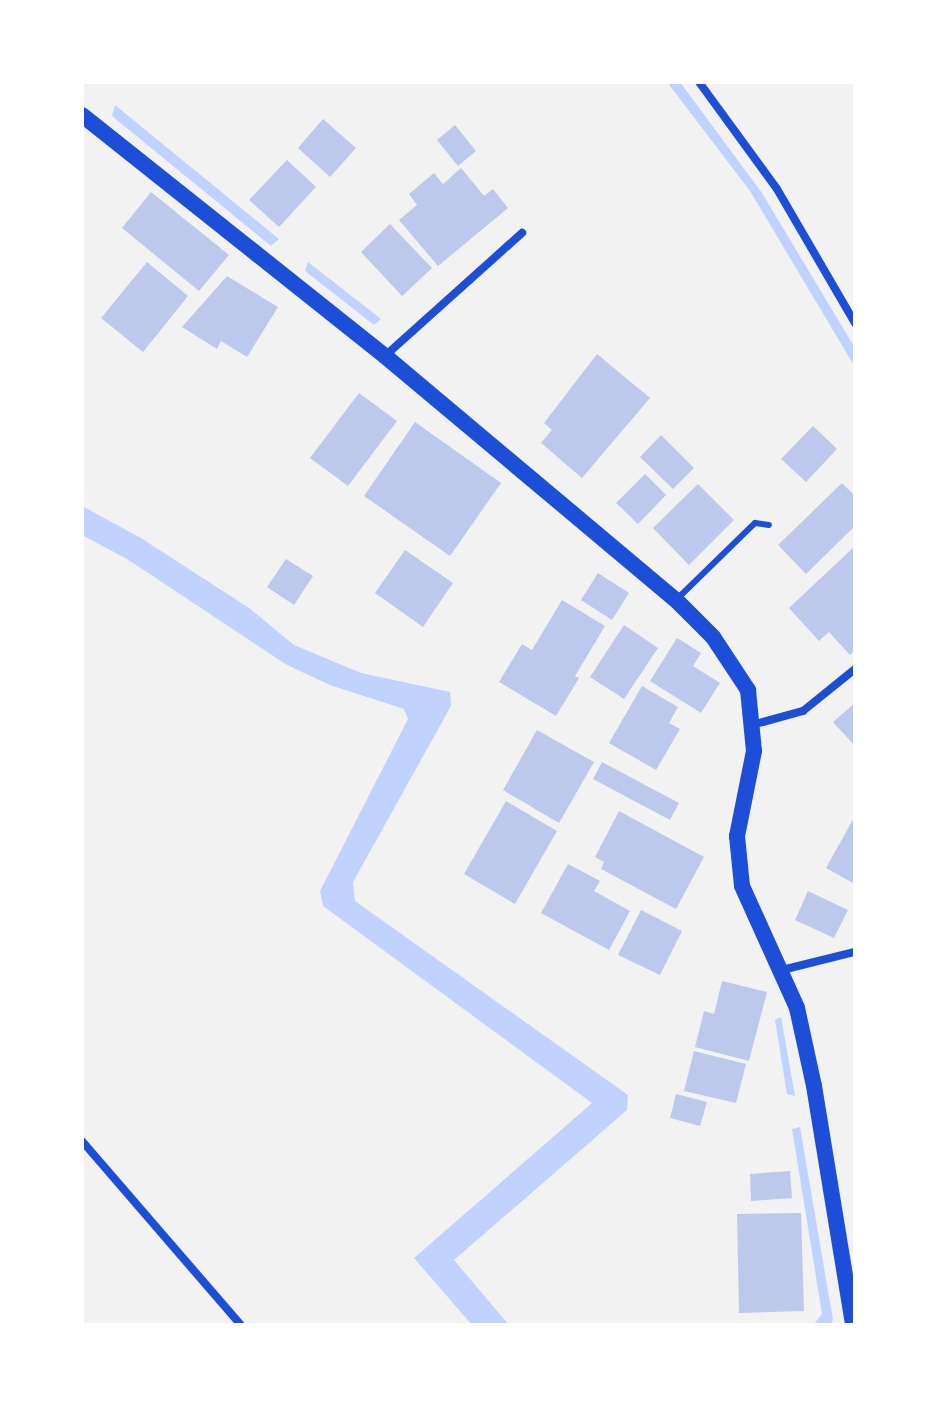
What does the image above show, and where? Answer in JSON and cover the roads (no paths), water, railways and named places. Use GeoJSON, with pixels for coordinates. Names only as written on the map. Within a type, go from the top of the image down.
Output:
{"type":"FeatureCollection","features":[{"type":"Feature","properties":{"kind":"main road"},"geometry":{"type":"LineString","coordinates":[[82,115],[385,356],[676,600],[713,637],[748,690],[754,751],[737,836],[742,886],[797,1008],[814,1086],[853,1325]]}},
{"type":"Feature","properties":{"kind":"street"},"geometry":{"type":"LineString","coordinates":[[699,82],[777,189],[855,323]]}},
{"type":"Feature","properties":{"kind":"street"},"geometry":{"type":"LineString","coordinates":[[385,356],[522,233]]}},
{"type":"Feature","properties":{"kind":"street"},"geometry":{"type":"LineString","coordinates":[[752,725],[803,711],[855,669]]}},
{"type":"Feature","properties":{"kind":"street"},"geometry":{"type":"LineString","coordinates":[[782,970],[855,952]]}},
{"type":"Feature","properties":{"kind":"street"},"geometry":{"type":"LineString","coordinates":[[82,1141],[241,1325]]}},
{"type":"Feature","properties":{"kind":"lane"},"geometry":{"type":"LineString","coordinates":[[676,600],[755,523],[769,525]]}},
{"type":"Feature","properties":{"kind":"water"},"geometry":{"type":"Polygon","coordinates":[[[667,82],[680,82],[762,193],[855,348],[855,367],[750,191],[667,82]]]}},
{"type":"Feature","properties":{"kind":"water"},"geometry":{"type":"Polygon","coordinates":[[[115,105],[279,239],[271,246],[112,116],[115,105]]]}},
{"type":"Feature","properties":{"kind":"water"},"geometry":{"type":"Polygon","coordinates":[[[308,262],[381,319],[374,325],[305,271],[308,262]]]}},
{"type":"Feature","properties":{"kind":"water"},"geometry":{"type":"Polygon","coordinates":[[[82,506],[141,538],[249,608],[294,645],[361,673],[450,692],[451,706],[353,882],[355,901],[628,1095],[627,1110],[454,1260],[509,1325],[472,1325],[414,1258],[592,1103],[323,906],[320,891],[408,719],[404,709],[330,685],[287,665],[127,559],[82,535],[82,506]]]}},
{"type":"Feature","properties":{"kind":"water"},"geometry":{"type":"Polygon","coordinates":[[[781,1017],[795,1096],[787,1094],[775,1020],[781,1017]]]}},
{"type":"Feature","properties":{"kind":"water"},"geometry":{"type":"Polygon","coordinates":[[[800,1127],[833,1320],[830,1325],[807,1325],[814,1324],[822,1314],[792,1129],[800,1127]]]}}]}
